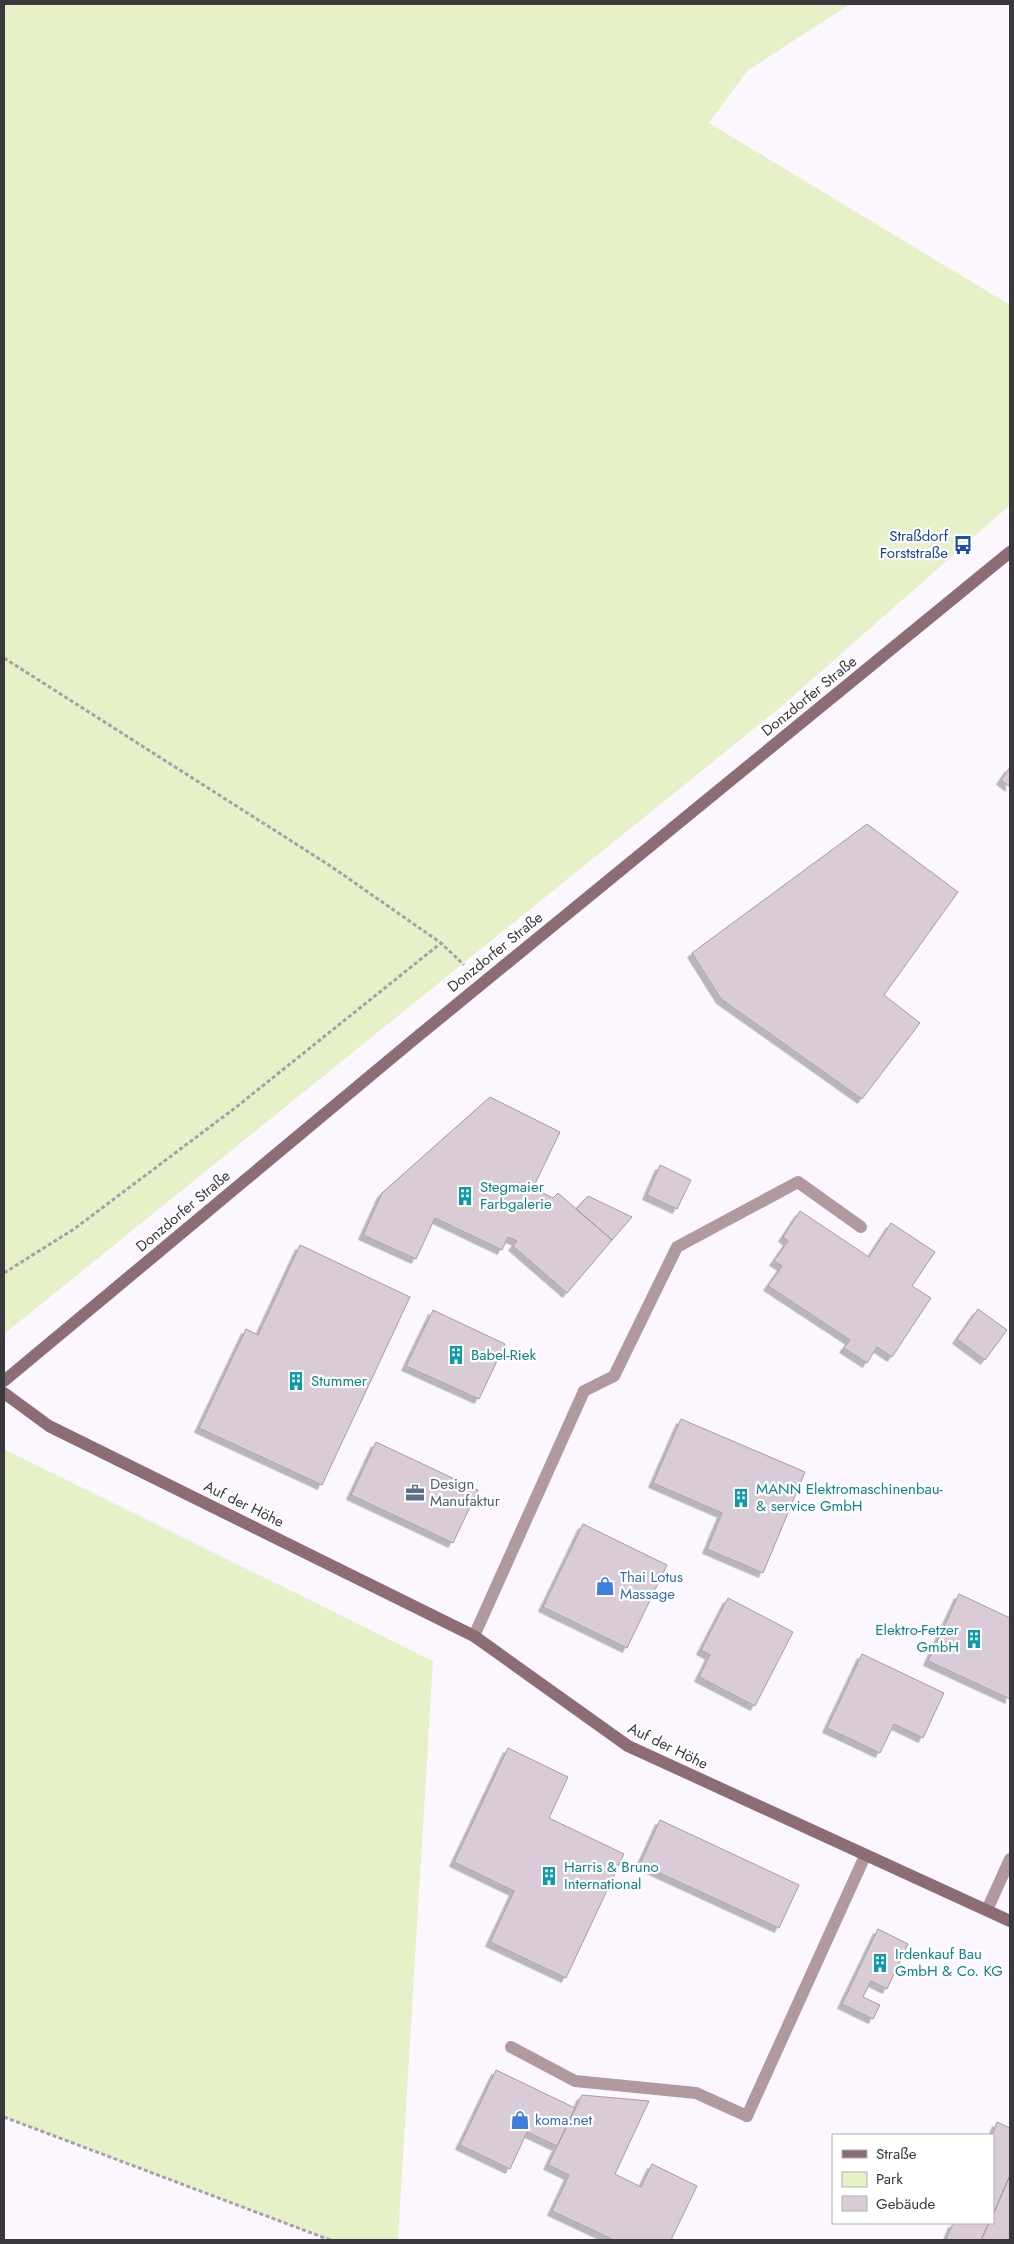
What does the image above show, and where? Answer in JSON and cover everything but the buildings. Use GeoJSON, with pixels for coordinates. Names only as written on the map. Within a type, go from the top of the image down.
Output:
{"type":"FeatureCollection","features":[{"type":"Feature","properties":{"kind":"main road","name":"Donzdorfer Straße"},"geometry":{"type":"LineString","coordinates":[[4,1381],[482,983],[1010,552]]}},
{"type":"Feature","properties":{"kind":"main road","name":"Auf der Höhe"},"geometry":{"type":"LineString","coordinates":[[4,1393],[49,1426],[474,1636],[628,1746],[865,1856],[1010,1920]]}},
{"type":"Feature","properties":{"kind":"street"},"geometry":{"type":"LineString","coordinates":[[474,1636],[584,1392],[614,1376],[677,1247],[798,1182],[861,1227]]}},
{"type":"Feature","properties":{"kind":"street"},"geometry":{"type":"LineString","coordinates":[[510,2047],[575,2081],[696,2092],[747,2116],[865,1856]]}},
{"type":"Feature","properties":{"kind":"street"},"geometry":{"type":"LineString","coordinates":[[987,1910],[1010,1859]]}},
{"type":"Feature","properties":{"kind":"path"},"geometry":{"type":"LineString","coordinates":[[4,658],[329,865],[441,943],[482,983]]}},
{"type":"Feature","properties":{"kind":"path"},"geometry":{"type":"LineString","coordinates":[[4,1273],[74,1229],[236,1108],[441,943]]}},
{"type":"Feature","properties":{"kind":"path"},"geometry":{"type":"LineString","coordinates":[[4,2117],[330,2240]]}},
{"type":"Feature","properties":{"kind":"green space"},"geometry":{"type":"Polygon","coordinates":[[[4,4],[850,4],[747,71],[709,123],[1010,305],[1010,505],[782,706],[4,1334],[4,4]]]}},
{"type":"Feature","properties":{"kind":"green space"},"geometry":{"type":"Polygon","coordinates":[[[4,1449],[433,1661],[398,2240],[330,2240],[4,2117],[4,1449]]]}},
{"type":"Feature","properties":{"kind":"place","name":"Straßdorf Forststraße"},"geometry":{"type":"Point","coordinates":[963,545]}},
{"type":"Feature","properties":{"kind":"place","name":"Stegmaier Farbgalerie"},"geometry":{"type":"Point","coordinates":[465,1196]}},
{"type":"Feature","properties":{"kind":"place","name":"Babel-Riek"},"geometry":{"type":"Point","coordinates":[456,1355]}},
{"type":"Feature","properties":{"kind":"place","name":"Stummer"},"geometry":{"type":"Point","coordinates":[296,1381]}},
{"type":"Feature","properties":{"kind":"place","name":"Design Manufaktur"},"geometry":{"type":"Point","coordinates":[415,1493]}},
{"type":"Feature","properties":{"kind":"place","name":"MANN Elektromaschinenbau- & service GmbH"},"geometry":{"type":"Point","coordinates":[741,1498]}},
{"type":"Feature","properties":{"kind":"place","name":"Thai Lotus Massage"},"geometry":{"type":"Point","coordinates":[605,1586]}},
{"type":"Feature","properties":{"kind":"place","name":"Elektro-Fetzer GmbH"},"geometry":{"type":"Point","coordinates":[974,1639]}},
{"type":"Feature","properties":{"kind":"place","name":"Harris & Bruno International"},"geometry":{"type":"Point","coordinates":[549,1876]}},
{"type":"Feature","properties":{"kind":"place","name":"Irdenkauf Bau GmbH & Co. KG"},"geometry":{"type":"Point","coordinates":[880,1963]}},
{"type":"Feature","properties":{"kind":"place","name":"koma.net"},"geometry":{"type":"Point","coordinates":[520,2120]}}]}
